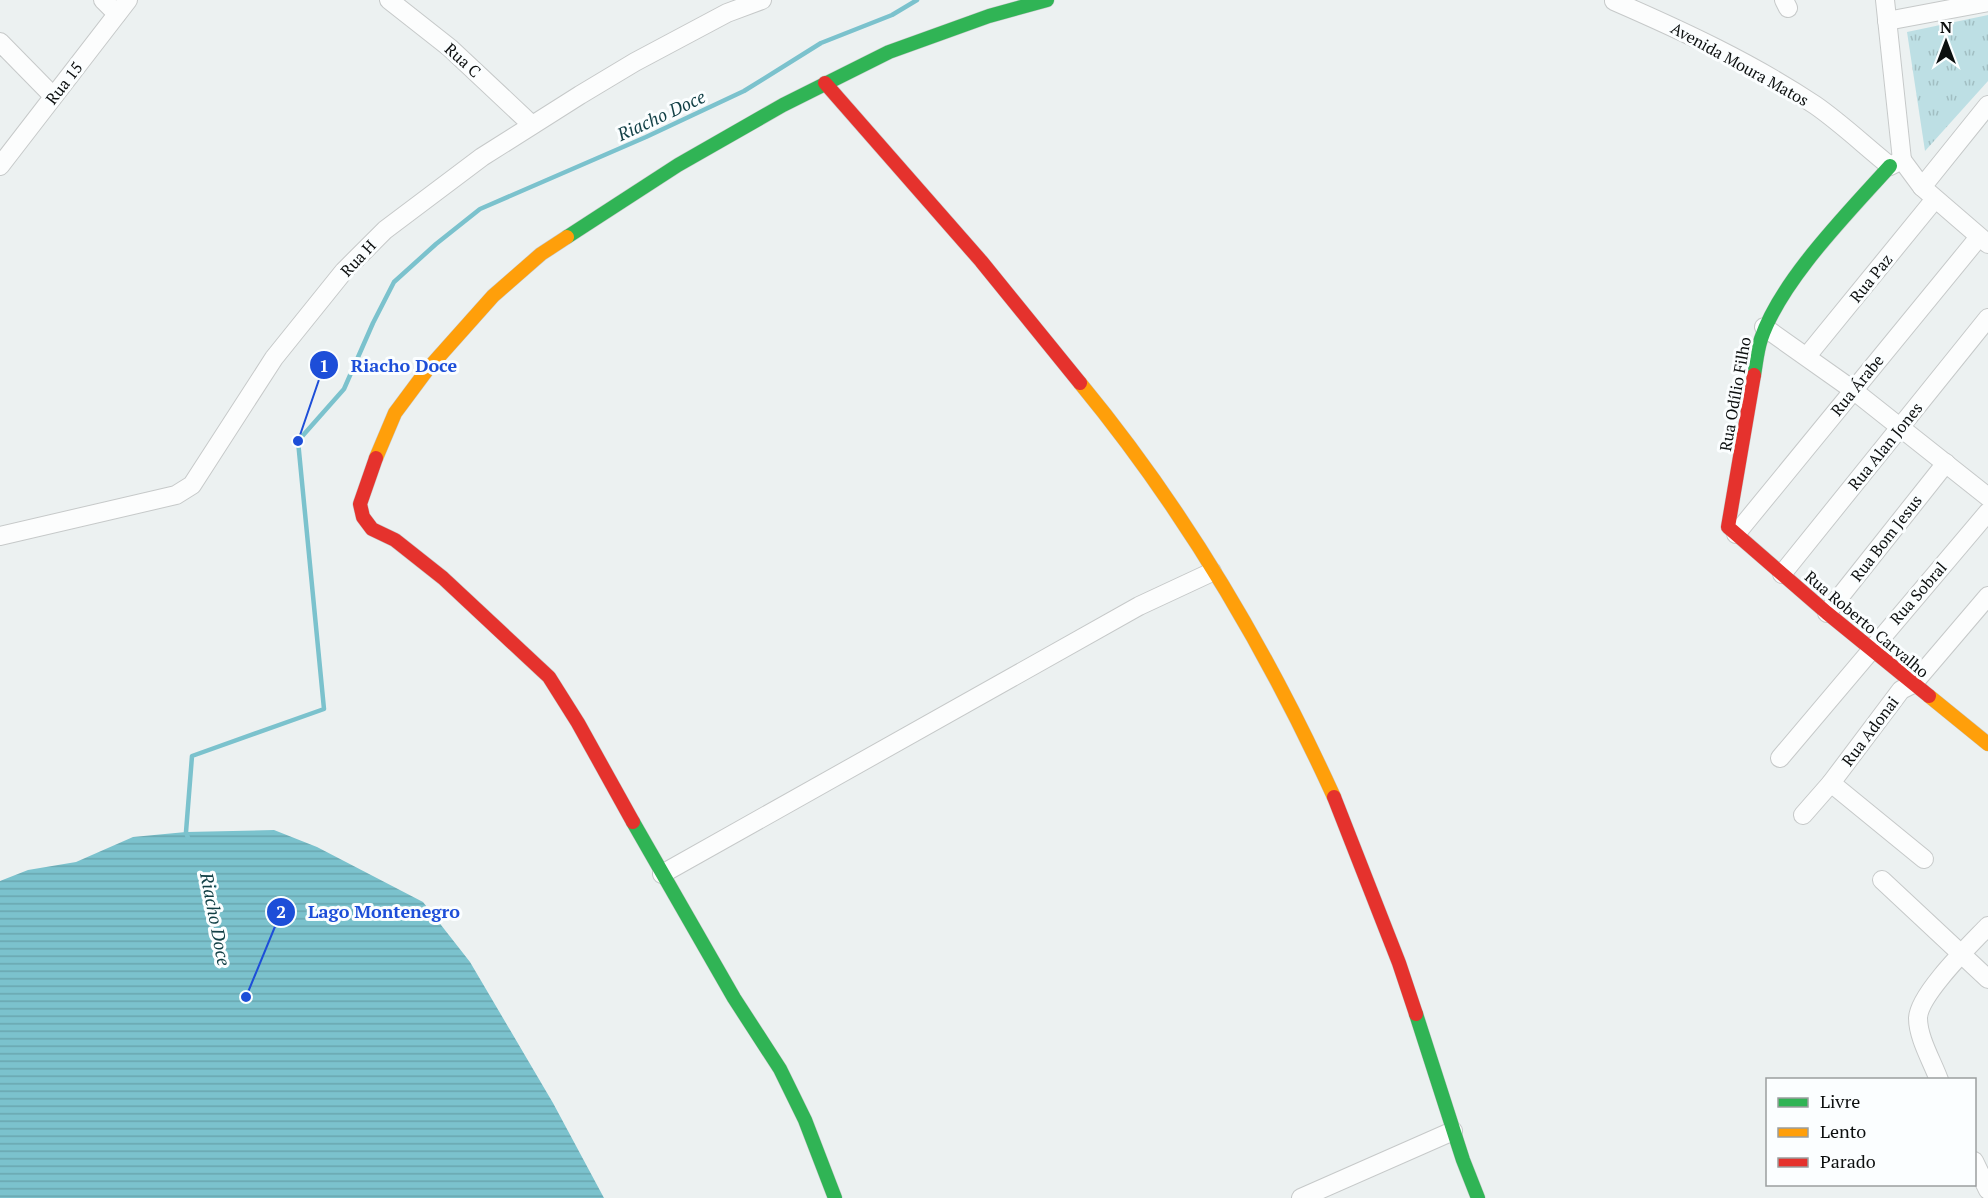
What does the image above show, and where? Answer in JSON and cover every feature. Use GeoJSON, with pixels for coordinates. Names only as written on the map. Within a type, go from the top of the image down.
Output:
{"type":"FeatureCollection","features":[{"type":"Feature","properties":{"kind":"street"},"geometry":{"type":"LineString","coordinates":[[104,0],[123,7]]}},
{"type":"Feature","properties":{"kind":"street","name":"Rua C"},"geometry":{"type":"LineString","coordinates":[[389,0],[450,48],[532,125]]}},
{"type":"Feature","properties":{"kind":"street","name":"Rua H"},"geometry":{"type":"LineString","coordinates":[[0,536],[176,495],[192,485],[274,358],[345,272],[385,230],[482,158],[722,6],[762,0]]}},
{"type":"Feature","properties":{"kind":"street"},"geometry":{"type":"LineString","coordinates":[[835,1198],[812,1136],[754,1024],[734,998],[578,723],[549,677],[443,578],[395,540],[372,529],[363,517],[360,504],[371,469],[395,413],[427,370],[493,296],[541,254],[678,165],[825,83],[889,52],[988,16],[1047,0]]}},
{"type":"Feature","properties":{"kind":"street"},"geometry":{"type":"LineString","coordinates":[[1885,0],[1896,163]]}},
{"type":"Feature","properties":{"kind":"street","name":"Avenida Moura Matos"},"geometry":{"type":"LineString","coordinates":[[1614,1],[1675,27],[1769,77],[1825,113],[1896,163],[1984,240]]}},
{"type":"Feature","properties":{"kind":"street"},"geometry":{"type":"LineString","coordinates":[[1887,21],[1988,2]]}},
{"type":"Feature","properties":{"kind":"street","name":"Rua 15"},"geometry":{"type":"LineString","coordinates":[[0,165],[123,7]]}},
{"type":"Feature","properties":{"kind":"street"},"geometry":{"type":"LineString","coordinates":[[0,42],[53,96]]}},
{"type":"Feature","properties":{"kind":"street"},"geometry":{"type":"LineString","coordinates":[[825,83],[981,261],[1110,419],[1160,487],[1250,632],[1307,738],[1343,817],[1399,963],[1453,1131],[1478,1198]]}},
{"type":"Feature","properties":{"kind":"street","name":"Rua Paz"},"geometry":{"type":"LineString","coordinates":[[1807,356],[1928,193],[1988,105]]}},
{"type":"Feature","properties":{"kind":"street","name":"Rua Odílio Filho"},"geometry":{"type":"LineString","coordinates":[[1732,531],[1764,327],[1785,290],[1849,211],[1896,163]]}},
{"type":"Feature","properties":{"kind":"street","name":"Rua Árabe"},"geometry":{"type":"LineString","coordinates":[[1732,531],[1984,240]]}},
{"type":"Feature","properties":{"kind":"street","name":"Rua Alan Jones"},"geometry":{"type":"LineString","coordinates":[[1782,574],[1988,318]]}},
{"type":"Feature","properties":{"kind":"street"},"geometry":{"type":"LineString","coordinates":[[1764,327],[1853,390],[1988,497]]}},
{"type":"Feature","properties":{"kind":"street","name":"Rua Bom Jesus"},"geometry":{"type":"LineString","coordinates":[[1827,613],[1946,463]]}},
{"type":"Feature","properties":{"kind":"street","name":"Rua Sobral"},"geometry":{"type":"LineString","coordinates":[[1780,758],[1988,512]]}},
{"type":"Feature","properties":{"kind":"street","name":"Rua Roberto Carvalho"},"geometry":{"type":"LineString","coordinates":[[1732,531],[1870,649],[1988,744]]}},
{"type":"Feature","properties":{"kind":"street"},"geometry":{"type":"LineString","coordinates":[[662,874],[1139,606],[1212,572]]}},
{"type":"Feature","properties":{"kind":"street","name":"Rua Adonai"},"geometry":{"type":"LineString","coordinates":[[1803,815],[1831,783],[1901,690],[1913,684],[1988,596]]}},
{"type":"Feature","properties":{"kind":"street"},"geometry":{"type":"LineString","coordinates":[[1831,783],[1924,859]]}},
{"type":"Feature","properties":{"kind":"street"},"geometry":{"type":"LineString","coordinates":[[1882,880],[1988,979]]}},
{"type":"Feature","properties":{"kind":"street"},"geometry":{"type":"LineString","coordinates":[[1939,1078],[1923,1039],[1918,1017],[1921,1004],[1960,955],[1988,926]]}},
{"type":"Feature","properties":{"kind":"street"},"geometry":{"type":"LineString","coordinates":[[1301,1198],[1453,1131]]}},
{"type":"Feature","properties":{"kind":"street"},"geometry":{"type":"LineString","coordinates":[[1976,1165],[1988,1190]]}},
{"type":"Feature","properties":{"kind":"green space"},"geometry":{"type":"Polygon","coordinates":[[[1988,15],[1988,81],[1925,151],[1907,32],[1988,15]]]}},
{"type":"Feature","properties":{"kind":"water"},"geometry":{"type":"Polygon","coordinates":[[[274,830],[317,847],[423,902],[470,962],[553,1103],[604,1198],[0,1198],[0,881],[28,870],[76,862],[133,837],[186,832],[274,830]]]}},
{"type":"Feature","properties":{"kind":"waterway","name":"Riacho Doce"},"geometry":{"type":"LineString","coordinates":[[188,838],[186,832],[192,756],[324,709],[298,441],[344,389],[394,282],[480,209],[646,137],[744,91],[821,43],[892,15],[917,0]]}},
{"type":"Feature","properties":{"kind":"traffic: fast"},"geometry":{"type":"LineString","coordinates":[[567,237],[678,165],[783,105],[889,52],[989,16],[1047,0]]}},
{"type":"Feature","properties":{"kind":"traffic: fast"},"geometry":{"type":"LineString","coordinates":[[1754,375],[1761,339],[1784,294],[1817,248],[1890,166]]}},
{"type":"Feature","properties":{"kind":"traffic: fast"},"geometry":{"type":"LineString","coordinates":[[633,822],[734,998],[780,1069],[805,1120],[835,1198]]}},
{"type":"Feature","properties":{"kind":"traffic: fast"},"geometry":{"type":"LineString","coordinates":[[1416,1014],[1463,1160],[1478,1198]]}},
{"type":"Feature","properties":{"kind":"traffic: slow"},"geometry":{"type":"LineString","coordinates":[[376,458],[395,413],[427,370],[493,296],[541,254],[567,237]]}},
{"type":"Feature","properties":{"kind":"traffic: slow"},"geometry":{"type":"LineString","coordinates":[[1080,383],[1154,480],[1220,582],[1281,688],[1334,797]]}},
{"type":"Feature","properties":{"kind":"traffic: slow"},"geometry":{"type":"LineString","coordinates":[[1929,696],[1988,744]]}},
{"type":"Feature","properties":{"kind":"traffic: jam"},"geometry":{"type":"LineString","coordinates":[[825,83],[981,261],[1080,383]]}},
{"type":"Feature","properties":{"kind":"traffic: jam"},"geometry":{"type":"LineString","coordinates":[[1754,375],[1728,527],[1827,613],[1929,696]]}},
{"type":"Feature","properties":{"kind":"traffic: jam"},"geometry":{"type":"LineString","coordinates":[[376,458],[360,504],[363,517],[372,529],[395,540],[443,578],[549,677],[578,723],[633,822]]}},
{"type":"Feature","properties":{"kind":"traffic: jam"},"geometry":{"type":"LineString","coordinates":[[1334,797],[1399,963],[1416,1014]]}},
{"type":"Feature","properties":{"kind":"place","name":"Riacho Doce"},"geometry":{"type":"Point","coordinates":[298,441]}},
{"type":"Feature","properties":{"kind":"place","name":"Lago Montenegro"},"geometry":{"type":"Point","coordinates":[246,997]}}]}
